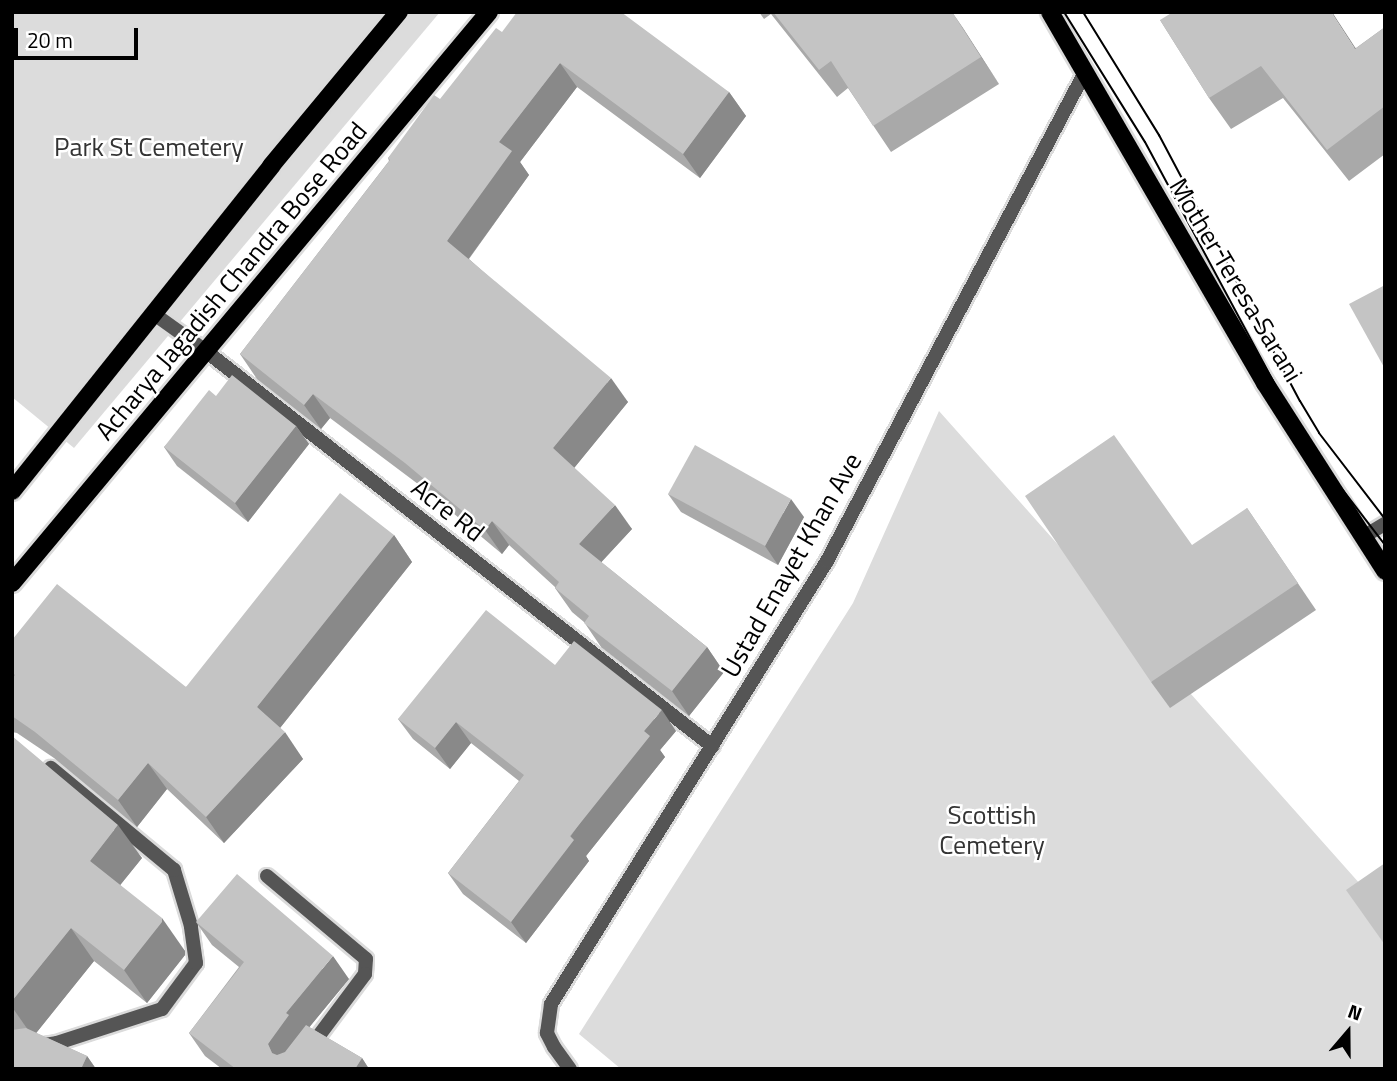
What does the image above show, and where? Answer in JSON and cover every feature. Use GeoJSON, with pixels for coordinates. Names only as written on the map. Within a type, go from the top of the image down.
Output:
{"type":"FeatureCollection","features":[{"type":"Feature","properties":{"kind":"main road","name":"Acharya Jagadish Chandra Bose Road"},"geometry":{"type":"LineString","coordinates":[[12,491],[399,12]]}},
{"type":"Feature","properties":{"kind":"main road","name":"Acharya Jagadish Chandra Bose Road"},"geometry":{"type":"LineString","coordinates":[[12,583],[489,12]]}},
{"type":"Feature","properties":{"kind":"main road","name":"Mother Teresa Sarani"},"geometry":{"type":"LineString","coordinates":[[1050,12],[1265,383],[1385,571]]}},
{"type":"Feature","properties":{"kind":"street","name":"Ustad Enayet Khan Ave"},"geometry":{"type":"LineString","coordinates":[[570,1069],[554,1047],[548,1032],[551,1004],[827,561],[1084,74]]}},
{"type":"Feature","properties":{"kind":"street","name":"Acre Rd"},"geometry":{"type":"LineString","coordinates":[[154,314],[207,352],[712,746]]}},
{"type":"Feature","properties":{"kind":"street"},"geometry":{"type":"LineString","coordinates":[[1363,537],[1385,524]]}},
{"type":"Feature","properties":{"kind":"street"},"geometry":{"type":"LineString","coordinates":[[12,1049],[57,1043],[162,1009],[196,963],[191,926],[174,870],[39,760]]}},
{"type":"Feature","properties":{"kind":"street"},"geometry":{"type":"LineString","coordinates":[[267,876],[366,959],[365,974],[294,1069]]}},
{"type":"Feature","properties":{"kind":"green space","name":"Park St Cemetery"},"geometry":{"type":"Polygon","coordinates":[[[12,12],[440,12],[74,448],[12,397],[12,12]]]}},
{"type":"Feature","properties":{"kind":"green space","name":"Scottish Cemetery"},"geometry":{"type":"Polygon","coordinates":[[[939,411],[1385,912],[1385,1069],[621,1069],[579,1034],[853,603],[939,411]]]}},
{"type":"Feature","properties":{"kind":"building"},"geometry":{"type":"Polygon","coordinates":[[[517,12],[621,12],[729,92],[683,154],[560,63],[499,142],[512,151],[447,241],[611,378],[553,448],[615,505],[579,544],[707,647],[672,691],[584,623],[589,616],[555,588],[559,582],[492,521],[485,530],[405,463],[313,394],[304,405],[240,354],[390,160],[388,158],[434,95],[440,99],[496,28],[502,32],[517,12]]]}},
{"type":"Feature","properties":{"kind":"building"},"geometry":{"type":"Polygon","coordinates":[[[773,12],[952,12],[981,57],[873,126],[831,61],[819,70],[773,12]]]}},
{"type":"Feature","properties":{"kind":"building"},"geometry":{"type":"Polygon","coordinates":[[[1173,12],[1331,12],[1355,49],[1385,27],[1385,106],[1327,150],[1261,66],[1209,98],[1160,20],[1173,12]]]}},
{"type":"Feature","properties":{"kind":"building"},"geometry":{"type":"Polygon","coordinates":[[[1385,285],[1385,369],[1349,304],[1385,285]]]}},
{"type":"Feature","properties":{"kind":"building"},"geometry":{"type":"Polygon","coordinates":[[[232,375],[296,426],[235,503],[164,447],[209,390],[216,396],[232,375]]]}},
{"type":"Feature","properties":{"kind":"building"},"geometry":{"type":"Polygon","coordinates":[[[1114,435],[1192,545],[1247,508],[1298,583],[1151,682],[1025,496],[1114,435]]]}},
{"type":"Feature","properties":{"kind":"building"},"geometry":{"type":"Polygon","coordinates":[[[695,445],[791,499],[765,546],[668,494],[695,445]]]}},
{"type":"Feature","properties":{"kind":"building"},"geometry":{"type":"Polygon","coordinates":[[[340,493],[394,535],[257,707],[285,732],[206,817],[148,763],[118,800],[12,716],[12,679],[15,675],[12,672],[12,640],[57,584],[186,687],[340,493]]]}},
{"type":"Feature","properties":{"kind":"building"},"geometry":{"type":"Polygon","coordinates":[[[486,610],[555,665],[574,641],[662,710],[644,731],[650,736],[570,836],[574,840],[511,922],[448,873],[524,775],[456,722],[435,748],[398,719],[486,610]]]}},
{"type":"Feature","properties":{"kind":"building"},"geometry":{"type":"Polygon","coordinates":[[[12,736],[118,825],[90,861],[162,918],[162,922],[124,970],[71,928],[12,1001],[14,853],[12,736]]]}},
{"type":"Feature","properties":{"kind":"building"},"geometry":{"type":"Polygon","coordinates":[[[1385,863],[1385,945],[1346,890],[1385,863]]]}},
{"type":"Feature","properties":{"kind":"building"},"geometry":{"type":"Polygon","coordinates":[[[237,874],[333,956],[286,1013],[289,1015],[268,1044],[272,1053],[277,1055],[285,1052],[306,1025],[362,1058],[355,1069],[236,1069],[189,1033],[244,962],[196,922],[237,874]]]}},
{"type":"Feature","properties":{"kind":"building"},"geometry":{"type":"Polygon","coordinates":[[[26,1028],[87,1056],[81,1069],[12,1069],[12,1030],[26,1028]]]}},
{"type":"Feature","properties":{"kind":"tram line"},"geometry":{"type":"LineString","coordinates":[[1064,12],[1145,142],[1306,442],[1385,545]]}},
{"type":"Feature","properties":{"kind":"tram line"},"geometry":{"type":"LineString","coordinates":[[1083,12],[1159,135],[1319,433],[1385,519]]}}]}
